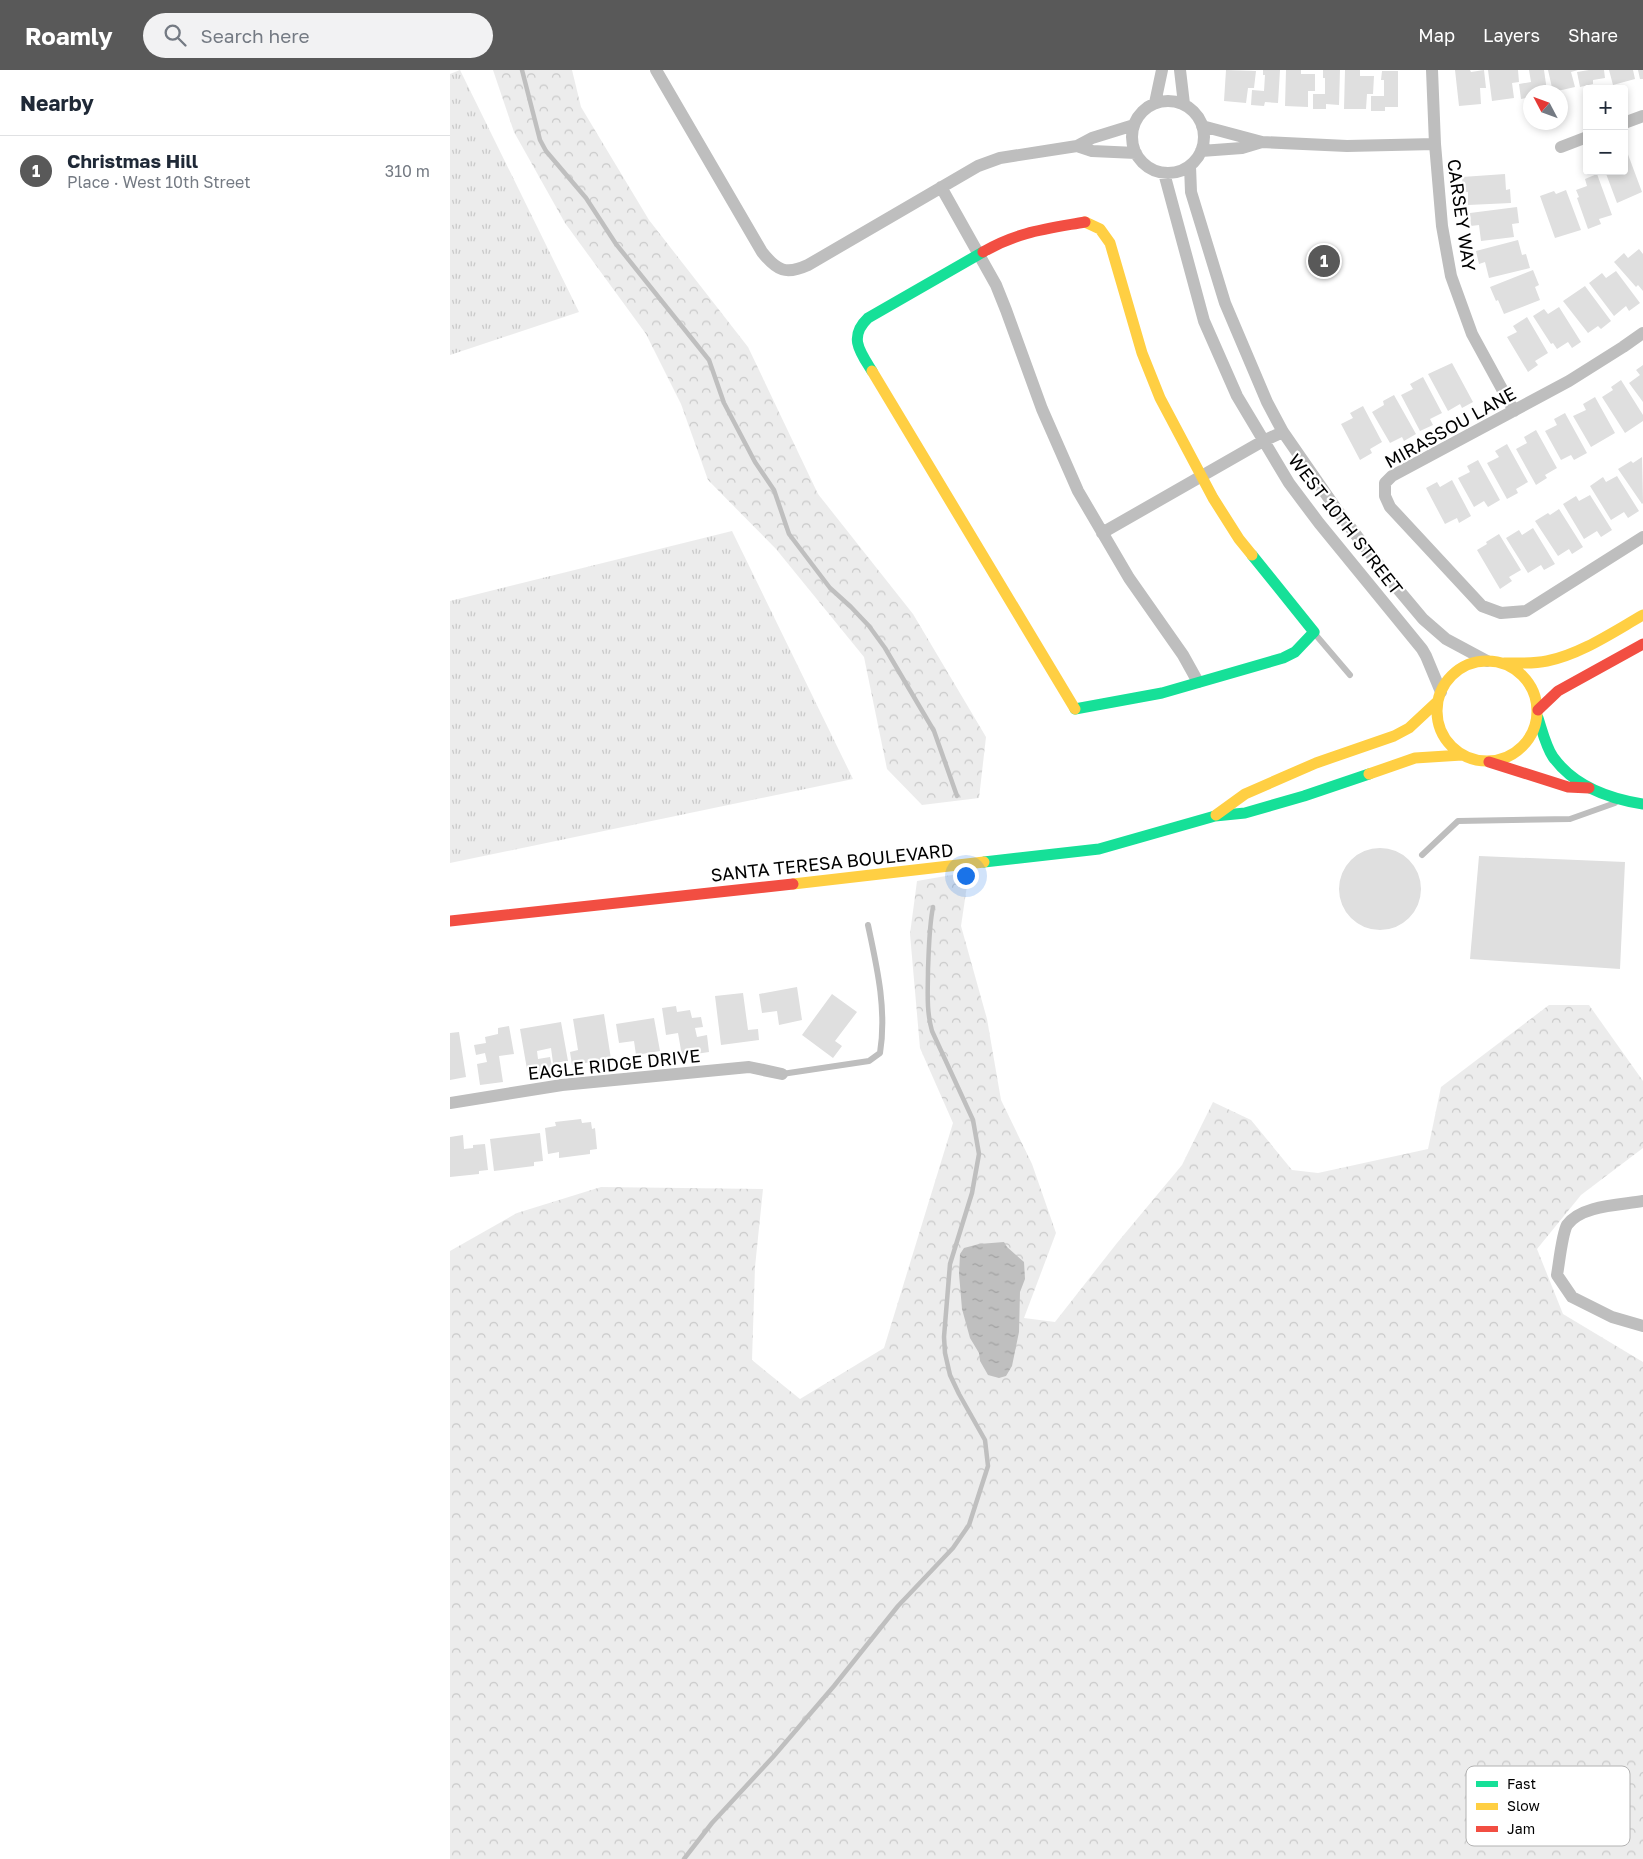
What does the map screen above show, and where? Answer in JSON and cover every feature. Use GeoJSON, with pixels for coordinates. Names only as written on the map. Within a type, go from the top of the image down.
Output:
{"type":"FeatureCollection","features":[{"type":"Feature","properties":{"kind":"main road"},"geometry":{"type":"LineString","coordinates":[[1085,222],[1094,224],[1101,229],[1110,243],[1149,371],[1160,398],[1201,476],[1239,539],[1314,632],[1295,652],[1283,658],[1162,693],[1075,709],[861,354],[856,333],[860,325],[868,318],[1001,241],[1020,234],[1085,222]]}},
{"type":"Feature","properties":{"kind":"main road"},"geometry":{"type":"LineString","coordinates":[[1589,788],[1568,787],[1462,755],[1448,743],[1440,728],[1438,719],[1439,697],[1445,684],[1459,670],[1468,665],[1487,660],[1502,663],[1555,659],[1643,615]]}},
{"type":"Feature","properties":{"kind":"main road"},"geometry":{"type":"LineString","coordinates":[[1489,762],[1510,756],[1520,750],[1533,732],[1538,714],[1558,691],[1643,644]]}},
{"type":"Feature","properties":{"kind":"main road"},"geometry":{"type":"LineString","coordinates":[[1502,663],[1520,672],[1528,681],[1534,692],[1538,714],[1552,756],[1562,767],[1589,788],[1621,801],[1643,804]]}},
{"type":"Feature","properties":{"kind":"main road","name":"SANTA TERESA BOULEVARD"},"geometry":{"type":"LineString","coordinates":[[1215,816],[1245,794],[1316,763],[1402,732],[1414,724],[1439,697]]}},
{"type":"Feature","properties":{"kind":"main road","name":"SANTA TERESA BOULEVARD"},"geometry":{"type":"LineString","coordinates":[[450,921],[1099,849],[1215,816],[1245,813],[1275,805],[1415,758],[1462,755]]}},
{"type":"Feature","properties":{"kind":"street"},"geometry":{"type":"LineString","coordinates":[[656,70],[762,252],[777,268],[786,271],[808,265],[978,166],[1000,158],[1078,146],[1092,138],[1134,124]]}},
{"type":"Feature","properties":{"kind":"street"},"geometry":{"type":"LineString","coordinates":[[1155,103],[1162,70]]}},
{"type":"Feature","properties":{"kind":"street"},"geometry":{"type":"LineString","coordinates":[[1180,70],[1184,104]]}},
{"type":"Feature","properties":{"kind":"street","name":"CARSEY WAY"},"geometry":{"type":"LineString","coordinates":[[1432,70],[1435,144],[1442,226],[1451,276],[1472,334],[1514,411]]}},
{"type":"Feature","properties":{"kind":"street"},"geometry":{"type":"LineString","coordinates":[[1174,101],[1184,104],[1194,111],[1202,126],[1204,133],[1201,151],[1190,166],[1182,170],[1164,173],[1153,170],[1143,163],[1136,153],[1132,142],[1134,124],[1144,109],[1155,103],[1174,101]]}},
{"type":"Feature","properties":{"kind":"street"},"geometry":{"type":"LineString","coordinates":[[1628,122],[1643,116]]}},
{"type":"Feature","properties":{"kind":"street"},"geometry":{"type":"LineString","coordinates":[[1202,126],[1262,142],[1348,146],[1435,144]]}},
{"type":"Feature","properties":{"kind":"street"},"geometry":{"type":"LineString","coordinates":[[1562,147],[1583,139]]}},
{"type":"Feature","properties":{"kind":"street"},"geometry":{"type":"LineString","coordinates":[[1201,151],[1242,148],[1262,142]]}},
{"type":"Feature","properties":{"kind":"street"},"geometry":{"type":"LineString","coordinates":[[1078,146],[1092,151],[1136,153]]}},
{"type":"Feature","properties":{"kind":"street","name":"WEST 10TH STREET"},"geometry":{"type":"LineString","coordinates":[[1190,166],[1191,192],[1225,304],[1267,402],[1283,432],[1337,510],[1423,619],[1446,639],[1487,660]]}},
{"type":"Feature","properties":{"kind":"street","name":"WEST 10TH STREET"},"geometry":{"type":"LineString","coordinates":[[1164,173],[1204,321],[1237,396],[1289,483],[1319,523],[1422,649],[1439,697]]}},
{"type":"Feature","properties":{"kind":"street"},"geometry":{"type":"LineString","coordinates":[[941,187],[979,253],[1006,310],[1042,409],[1078,491],[1128,578],[1190,664],[1198,682]]}},
{"type":"Feature","properties":{"kind":"street","name":"MIRASSOU LANE"},"geometry":{"type":"LineString","coordinates":[[1643,332],[1569,381],[1392,476],[1385,483],[1385,496],[1390,507],[1482,606],[1501,613],[1526,611],[1643,537]]}},
{"type":"Feature","properties":{"kind":"street"},"geometry":{"type":"LineString","coordinates":[[1102,533],[1263,441],[1283,432]]}},
{"type":"Feature","properties":{"kind":"street","name":"EAGLE RIDGE DRIVE"},"geometry":{"type":"LineString","coordinates":[[450,1103],[562,1085],[749,1066],[782,1074]]}},
{"type":"Feature","properties":{"kind":"street"},"geometry":{"type":"LineString","coordinates":[[1643,1201],[1602,1207],[1584,1212],[1567,1226],[1557,1275],[1572,1297],[1612,1318],[1643,1326]]}},
{"type":"Feature","properties":{"kind":"lane"},"geometry":{"type":"LineString","coordinates":[[1314,632],[1350,675]]}},
{"type":"Feature","properties":{"kind":"lane"},"geometry":{"type":"LineString","coordinates":[[1422,855],[1458,821],[1570,819],[1621,801]]}},
{"type":"Feature","properties":{"kind":"lane"},"geometry":{"type":"LineString","coordinates":[[782,1074],[869,1061],[880,1054],[883,1036],[880,983],[868,924]]}},
{"type":"Feature","properties":{"kind":"green space"},"geometry":{"type":"Polygon","coordinates":[[[460,70],[579,312],[450,355],[450,74],[460,70]]]}},
{"type":"Feature","properties":{"kind":"green space"},"geometry":{"type":"Polygon","coordinates":[[[493,70],[572,70],[581,107],[649,220],[748,347],[818,494],[913,614],[986,737],[979,798],[922,805],[887,769],[864,657],[776,549],[708,480],[681,404],[646,334],[565,223],[514,132],[493,70]]]}},
{"type":"Feature","properties":{"kind":"green space"},"geometry":{"type":"Polygon","coordinates":[[[732,531],[853,779],[450,863],[450,601],[732,531]]]}},
{"type":"Feature","properties":{"kind":"green space"},"geometry":{"type":"Polygon","coordinates":[[[969,872],[961,926],[987,1019],[1001,1100],[1032,1164],[1056,1233],[1024,1318],[1055,1322],[1182,1165],[1213,1102],[1251,1120],[1292,1170],[1318,1173],[1428,1149],[1441,1087],[1549,1005],[1589,1005],[1643,1081],[1643,1148],[1581,1195],[1537,1249],[1563,1314],[1643,1362],[1643,1859],[450,1859],[450,1251],[517,1213],[601,1187],[763,1189],[755,1267],[752,1360],[800,1399],[884,1348],[953,1123],[920,1048],[910,934],[917,881],[969,872]]]}},
{"type":"Feature","properties":{"kind":"water"},"geometry":{"type":"Polygon","coordinates":[[[1004,1242],[1024,1262],[1025,1279],[1020,1292],[1019,1332],[1012,1366],[1006,1376],[999,1378],[988,1375],[980,1361],[979,1353],[970,1338],[962,1309],[959,1274],[960,1254],[964,1248],[979,1244],[1004,1242]]]}},
{"type":"Feature","properties":{"kind":"building"},"geometry":{"type":"Polygon","coordinates":[[[1226,70],[1256,71],[1254,88],[1248,88],[1246,103],[1224,101],[1226,70]]]}},
{"type":"Feature","properties":{"kind":"building"},"geometry":{"type":"Polygon","coordinates":[[[1263,70],[1280,70],[1278,103],[1265,102],[1264,106],[1251,105],[1252,90],[1264,91],[1265,75],[1263,75],[1263,70]]]}},
{"type":"Feature","properties":{"kind":"building"},"geometry":{"type":"Polygon","coordinates":[[[1286,70],[1301,70],[1301,74],[1315,74],[1315,91],[1308,91],[1308,107],[1285,106],[1286,70]]]}},
{"type":"Feature","properties":{"kind":"building"},"geometry":{"type":"Polygon","coordinates":[[[1323,70],[1340,70],[1339,105],[1326,104],[1326,109],[1313,109],[1313,94],[1325,94],[1323,70]]]}},
{"type":"Feature","properties":{"kind":"building"},"geometry":{"type":"Polygon","coordinates":[[[1345,70],[1360,70],[1360,76],[1374,76],[1373,94],[1367,94],[1366,109],[1344,109],[1345,70]]]}},
{"type":"Feature","properties":{"kind":"building"},"geometry":{"type":"Polygon","coordinates":[[[1455,70],[1470,70],[1471,72],[1484,70],[1486,88],[1480,88],[1481,104],[1459,106],[1455,70]]]}},
{"type":"Feature","properties":{"kind":"building"},"geometry":{"type":"Polygon","coordinates":[[[1488,70],[1518,70],[1519,82],[1512,83],[1514,98],[1492,101],[1488,70]]]}},
{"type":"Feature","properties":{"kind":"building"},"geometry":{"type":"Polygon","coordinates":[[[1529,70],[1544,70],[1546,85],[1523,85],[1523,99],[1521,99],[1519,84],[1531,82],[1529,70]]]}},
{"type":"Feature","properties":{"kind":"building"},"geometry":{"type":"Polygon","coordinates":[[[1548,70],[1578,70],[1571,72],[1575,87],[1568,89],[1568,85],[1551,85],[1548,70]]]}},
{"type":"Feature","properties":{"kind":"building"},"geometry":{"type":"Polygon","coordinates":[[[1604,70],[1605,78],[1593,80],[1593,84],[1580,87],[1577,72],[1604,70]]]}},
{"type":"Feature","properties":{"kind":"building"},"geometry":{"type":"Polygon","coordinates":[[[1609,70],[1633,70],[1635,79],[1613,85],[1609,70]]]}},
{"type":"Feature","properties":{"kind":"building"},"geometry":{"type":"Polygon","coordinates":[[[1638,70],[1643,70],[1643,79],[1640,79],[1638,70]]]}},
{"type":"Feature","properties":{"kind":"building"},"geometry":{"type":"Polygon","coordinates":[[[1382,71],[1398,71],[1398,107],[1385,107],[1385,111],[1371,111],[1371,96],[1384,96],[1384,80],[1381,80],[1382,71]]]}},
{"type":"Feature","properties":{"kind":"building"},"geometry":{"type":"Polygon","coordinates":[[[1628,154],[1642,192],[1617,203],[1606,175],[1628,175],[1628,154]]]}},
{"type":"Feature","properties":{"kind":"building"},"geometry":{"type":"Polygon","coordinates":[[[1505,174],[1506,190],[1510,189],[1511,203],[1468,205],[1468,192],[1463,192],[1462,177],[1505,174]]]}},
{"type":"Feature","properties":{"kind":"building"},"geometry":{"type":"Polygon","coordinates":[[[1597,175],[1612,215],[1599,219],[1601,224],[1588,229],[1576,190],[1587,186],[1585,179],[1597,175]]]}},
{"type":"Feature","properties":{"kind":"building"},"geometry":{"type":"Polygon","coordinates":[[[1566,190],[1581,230],[1555,238],[1540,196],[1554,191],[1556,194],[1566,190]]]}},
{"type":"Feature","properties":{"kind":"building"},"geometry":{"type":"Polygon","coordinates":[[[1517,207],[1519,223],[1512,224],[1514,237],[1481,241],[1479,225],[1471,226],[1470,213],[1517,207]]]}},
{"type":"Feature","properties":{"kind":"building"},"geometry":{"type":"Polygon","coordinates":[[[1518,240],[1522,255],[1526,254],[1530,268],[1489,278],[1485,262],[1479,264],[1476,251],[1518,240]]]}},
{"type":"Feature","properties":{"kind":"building"},"geometry":{"type":"Polygon","coordinates":[[[1639,249],[1643,254],[1643,291],[1638,285],[1636,287],[1614,262],[1624,253],[1628,258],[1639,249]]]}},
{"type":"Feature","properties":{"kind":"building"},"geometry":{"type":"Polygon","coordinates":[[[1533,270],[1539,285],[1535,287],[1540,300],[1504,314],[1490,287],[1533,270]]]}},
{"type":"Feature","properties":{"kind":"building"},"geometry":{"type":"Polygon","coordinates":[[[1616,271],[1640,303],[1629,311],[1626,306],[1614,316],[1589,283],[1602,273],[1606,278],[1616,271]]]}},
{"type":"Feature","properties":{"kind":"building"},"geometry":{"type":"Polygon","coordinates":[[[1585,286],[1611,321],[1601,329],[1598,326],[1588,333],[1563,301],[1585,286]]]}},
{"type":"Feature","properties":{"kind":"building"},"geometry":{"type":"Polygon","coordinates":[[[1559,307],[1581,342],[1572,348],[1568,342],[1557,349],[1553,343],[1551,344],[1533,316],[1544,309],[1548,314],[1559,307]]]}},
{"type":"Feature","properties":{"kind":"building"},"geometry":{"type":"Polygon","coordinates":[[[1527,317],[1548,353],[1535,361],[1538,365],[1528,372],[1507,337],[1517,332],[1513,326],[1527,317]]]}},
{"type":"Feature","properties":{"kind":"building"},"geometry":{"type":"Polygon","coordinates":[[[1452,363],[1473,402],[1462,408],[1460,404],[1448,411],[1428,374],[1452,363]]]}},
{"type":"Feature","properties":{"kind":"building"},"geometry":{"type":"Polygon","coordinates":[[[1643,365],[1643,402],[1629,383],[1640,375],[1636,370],[1643,365]]]}},
{"type":"Feature","properties":{"kind":"building"},"geometry":{"type":"Polygon","coordinates":[[[1423,377],[1442,413],[1430,419],[1433,425],[1420,431],[1401,395],[1413,389],[1410,384],[1423,377]]]}},
{"type":"Feature","properties":{"kind":"building"},"geometry":{"type":"Polygon","coordinates":[[[1621,380],[1643,415],[1643,421],[1625,433],[1602,397],[1613,390],[1611,387],[1621,380]]]}},
{"type":"Feature","properties":{"kind":"building"},"geometry":{"type":"Polygon","coordinates":[[[1394,395],[1416,434],[1404,441],[1402,437],[1390,443],[1372,412],[1384,405],[1383,401],[1394,395]]]}},
{"type":"Feature","properties":{"kind":"building"},"geometry":{"type":"Polygon","coordinates":[[[1595,397],[1615,433],[1591,447],[1573,416],[1586,410],[1583,404],[1595,397]]]}},
{"type":"Feature","properties":{"kind":"building"},"geometry":{"type":"Polygon","coordinates":[[[1363,406],[1382,442],[1370,449],[1372,453],[1360,460],[1341,424],[1353,418],[1350,413],[1363,406]]]}},
{"type":"Feature","properties":{"kind":"building"},"geometry":{"type":"Polygon","coordinates":[[[1565,413],[1587,453],[1574,460],[1571,455],[1561,460],[1545,431],[1557,425],[1554,419],[1565,413]]]}},
{"type":"Feature","properties":{"kind":"building"},"geometry":{"type":"Polygon","coordinates":[[[1536,430],[1557,468],[1545,475],[1547,478],[1536,485],[1516,449],[1527,443],[1524,437],[1536,430]]]}},
{"type":"Feature","properties":{"kind":"building"},"geometry":{"type":"Polygon","coordinates":[[[1507,444],[1528,482],[1516,489],[1518,493],[1507,499],[1487,463],[1499,457],[1495,451],[1507,444]]]}},
{"type":"Feature","properties":{"kind":"building"},"geometry":{"type":"Polygon","coordinates":[[[1642,457],[1643,503],[1642,504],[1618,469],[1642,457]]]}},
{"type":"Feature","properties":{"kind":"building"},"geometry":{"type":"Polygon","coordinates":[[[1478,460],[1500,500],[1488,507],[1484,501],[1474,507],[1458,478],[1470,472],[1467,466],[1478,460]]]}},
{"type":"Feature","properties":{"kind":"building"},"geometry":{"type":"Polygon","coordinates":[[[1617,476],[1639,511],[1628,518],[1624,512],[1611,520],[1590,486],[1603,477],[1606,482],[1617,476]]]}},
{"type":"Feature","properties":{"kind":"building"},"geometry":{"type":"Polygon","coordinates":[[[1452,480],[1471,516],[1459,523],[1457,518],[1445,524],[1426,488],[1437,482],[1440,487],[1452,480]]]}},
{"type":"Feature","properties":{"kind":"building"},"geometry":{"type":"Polygon","coordinates":[[[1590,495],[1612,530],[1601,537],[1597,531],[1584,539],[1563,504],[1576,496],[1579,501],[1590,495]]]}},
{"type":"Feature","properties":{"kind":"building"},"geometry":{"type":"Polygon","coordinates":[[[1559,509],[1583,547],[1572,554],[1569,549],[1558,556],[1535,521],[1559,509]]]}},
{"type":"Feature","properties":{"kind":"building"},"geometry":{"type":"Polygon","coordinates":[[[1533,528],[1555,564],[1544,570],[1541,565],[1528,573],[1506,538],[1519,530],[1522,535],[1533,528]]]}},
{"type":"Feature","properties":{"kind":"building"},"geometry":{"type":"Polygon","coordinates":[[[1499,534],[1521,570],[1509,577],[1512,581],[1500,589],[1477,550],[1499,534]]]}},
{"type":"Feature","properties":{"kind":"building"},"geometry":{"type":"Polygon","coordinates":[[[1380,848],[1396,851],[1409,860],[1418,873],[1421,889],[1418,905],[1409,918],[1396,927],[1380,930],[1364,927],[1351,918],[1342,905],[1339,889],[1342,873],[1351,860],[1364,851],[1380,848]]]}},
{"type":"Feature","properties":{"kind":"building"},"geometry":{"type":"Polygon","coordinates":[[[1479,856],[1625,862],[1620,969],[1470,959],[1479,856]]]}},
{"type":"Feature","properties":{"kind":"building"},"geometry":{"type":"Polygon","coordinates":[[[797,987],[802,1020],[779,1025],[777,1011],[762,1013],[759,994],[797,987]]]}},
{"type":"Feature","properties":{"kind":"building"},"geometry":{"type":"Polygon","coordinates":[[[743,993],[748,1030],[758,1029],[759,1040],[721,1045],[715,996],[743,993]]]}},
{"type":"Feature","properties":{"kind":"building"},"geometry":{"type":"Polygon","coordinates":[[[832,994],[857,1012],[835,1041],[842,1046],[833,1058],[802,1035],[832,994]]]}},
{"type":"Feature","properties":{"kind":"building"},"geometry":{"type":"Polygon","coordinates":[[[676,1006],[677,1012],[690,1010],[692,1018],[701,1017],[703,1027],[695,1028],[697,1037],[707,1035],[709,1052],[682,1056],[678,1033],[666,1035],[662,1008],[676,1006]]]}},
{"type":"Feature","properties":{"kind":"building"},"geometry":{"type":"Polygon","coordinates":[[[604,1014],[611,1059],[572,1065],[570,1052],[578,1050],[573,1019],[604,1014]]]}},
{"type":"Feature","properties":{"kind":"building"},"geometry":{"type":"Polygon","coordinates":[[[654,1018],[660,1051],[636,1055],[634,1041],[619,1043],[616,1024],[654,1018]]]}},
{"type":"Feature","properties":{"kind":"building"},"geometry":{"type":"Polygon","coordinates":[[[561,1022],[568,1061],[553,1063],[551,1048],[537,1051],[538,1059],[550,1057],[553,1071],[528,1075],[520,1029],[561,1022]]]}},
{"type":"Feature","properties":{"kind":"building"},"geometry":{"type":"Polygon","coordinates":[[[509,1026],[514,1054],[499,1056],[503,1082],[480,1085],[477,1064],[487,1062],[485,1053],[476,1055],[474,1045],[486,1043],[485,1037],[498,1034],[498,1028],[509,1026]]]}},
{"type":"Feature","properties":{"kind":"building"},"geometry":{"type":"Polygon","coordinates":[[[459,1032],[466,1077],[450,1080],[450,1033],[459,1032]]]}},
{"type":"Feature","properties":{"kind":"building"},"geometry":{"type":"Polygon","coordinates":[[[581,1119],[582,1123],[591,1122],[592,1129],[595,1128],[597,1149],[590,1150],[590,1154],[559,1158],[559,1152],[548,1154],[545,1128],[556,1126],[555,1122],[581,1119]]]}},
{"type":"Feature","properties":{"kind":"building"},"geometry":{"type":"Polygon","coordinates":[[[540,1133],[543,1161],[534,1162],[534,1166],[494,1171],[490,1139],[540,1133]]]}},
{"type":"Feature","properties":{"kind":"building"},"geometry":{"type":"Polygon","coordinates":[[[463,1135],[464,1149],[473,1148],[473,1145],[485,1144],[488,1170],[479,1171],[479,1174],[450,1177],[450,1137],[463,1135]]]}},
{"type":"Feature","properties":{"kind":"waterway"},"geometry":{"type":"LineString","coordinates":[[522,70],[540,140],[546,151],[586,198],[616,244],[709,360],[724,403],[755,462],[774,490],[789,534],[830,588],[869,626],[885,648],[934,731],[957,796]]}},
{"type":"Feature","properties":{"kind":"waterway"},"geometry":{"type":"LineString","coordinates":[[684,1859],[712,1823],[773,1757],[834,1686],[898,1606],[953,1548],[969,1525],[988,1466],[985,1440],[950,1375],[945,1353],[944,1337],[950,1264],[972,1193],[979,1154],[973,1120],[930,1023],[928,969],[933,907]]}},
{"type":"Feature","properties":{"kind":"traffic: fast"},"geometry":{"type":"LineString","coordinates":[[872,371],[860,351],[857,338],[858,332],[868,318],[983,252]]}},
{"type":"Feature","properties":{"kind":"traffic: fast"},"geometry":{"type":"LineString","coordinates":[[1075,709],[1162,693],[1283,658],[1295,652],[1314,632],[1252,555]]}},
{"type":"Feature","properties":{"kind":"traffic: fast"},"geometry":{"type":"LineString","coordinates":[[1538,718],[1544,738],[1553,757],[1571,776],[1606,795],[1643,804]]}},
{"type":"Feature","properties":{"kind":"traffic: fast"},"geometry":{"type":"LineString","coordinates":[[984,862],[1099,849],[1215,816],[1245,813],[1369,774]]}},
{"type":"Feature","properties":{"kind":"traffic: slow"},"geometry":{"type":"LineString","coordinates":[[1085,222],[1100,229],[1110,243],[1142,353],[1160,398],[1213,498],[1239,539],[1252,555]]}},
{"type":"Feature","properties":{"kind":"traffic: slow"},"geometry":{"type":"LineString","coordinates":[[872,371],[1075,709]]}},
{"type":"Feature","properties":{"kind":"traffic: slow"},"geometry":{"type":"LineString","coordinates":[[1504,663],[1536,663],[1560,658],[1596,642],[1643,615]]}},
{"type":"Feature","properties":{"kind":"traffic: slow"},"geometry":{"type":"LineString","coordinates":[[1487,661],[1506,665],[1523,675],[1533,692],[1537,711],[1533,730],[1523,747],[1506,757],[1487,761],[1468,757],[1451,747],[1441,730],[1437,711],[1441,692],[1451,675],[1468,665],[1487,661]]}},
{"type":"Feature","properties":{"kind":"traffic: slow"},"geometry":{"type":"LineString","coordinates":[[1216,815],[1245,794],[1316,763],[1394,736],[1409,728],[1438,701]]}},
{"type":"Feature","properties":{"kind":"traffic: slow"},"geometry":{"type":"LineString","coordinates":[[1369,774],[1415,758],[1462,755]]}},
{"type":"Feature","properties":{"kind":"traffic: slow"},"geometry":{"type":"LineString","coordinates":[[793,884],[984,862]]}},
{"type":"Feature","properties":{"kind":"traffic: jam"},"geometry":{"type":"LineString","coordinates":[[983,252],[1020,236],[1045,229],[1085,222]]}},
{"type":"Feature","properties":{"kind":"traffic: jam"},"geometry":{"type":"LineString","coordinates":[[1538,710],[1558,691],[1643,644]]}},
{"type":"Feature","properties":{"kind":"traffic: jam"},"geometry":{"type":"LineString","coordinates":[[1489,762],[1568,787],[1589,788]]}},
{"type":"Feature","properties":{"kind":"traffic: jam"},"geometry":{"type":"LineString","coordinates":[[450,921],[793,884]]}},
{"type":"Feature","properties":{"kind":"place","name":"Christmas Hill"},"geometry":{"type":"Point","coordinates":[1324,261]}}]}
